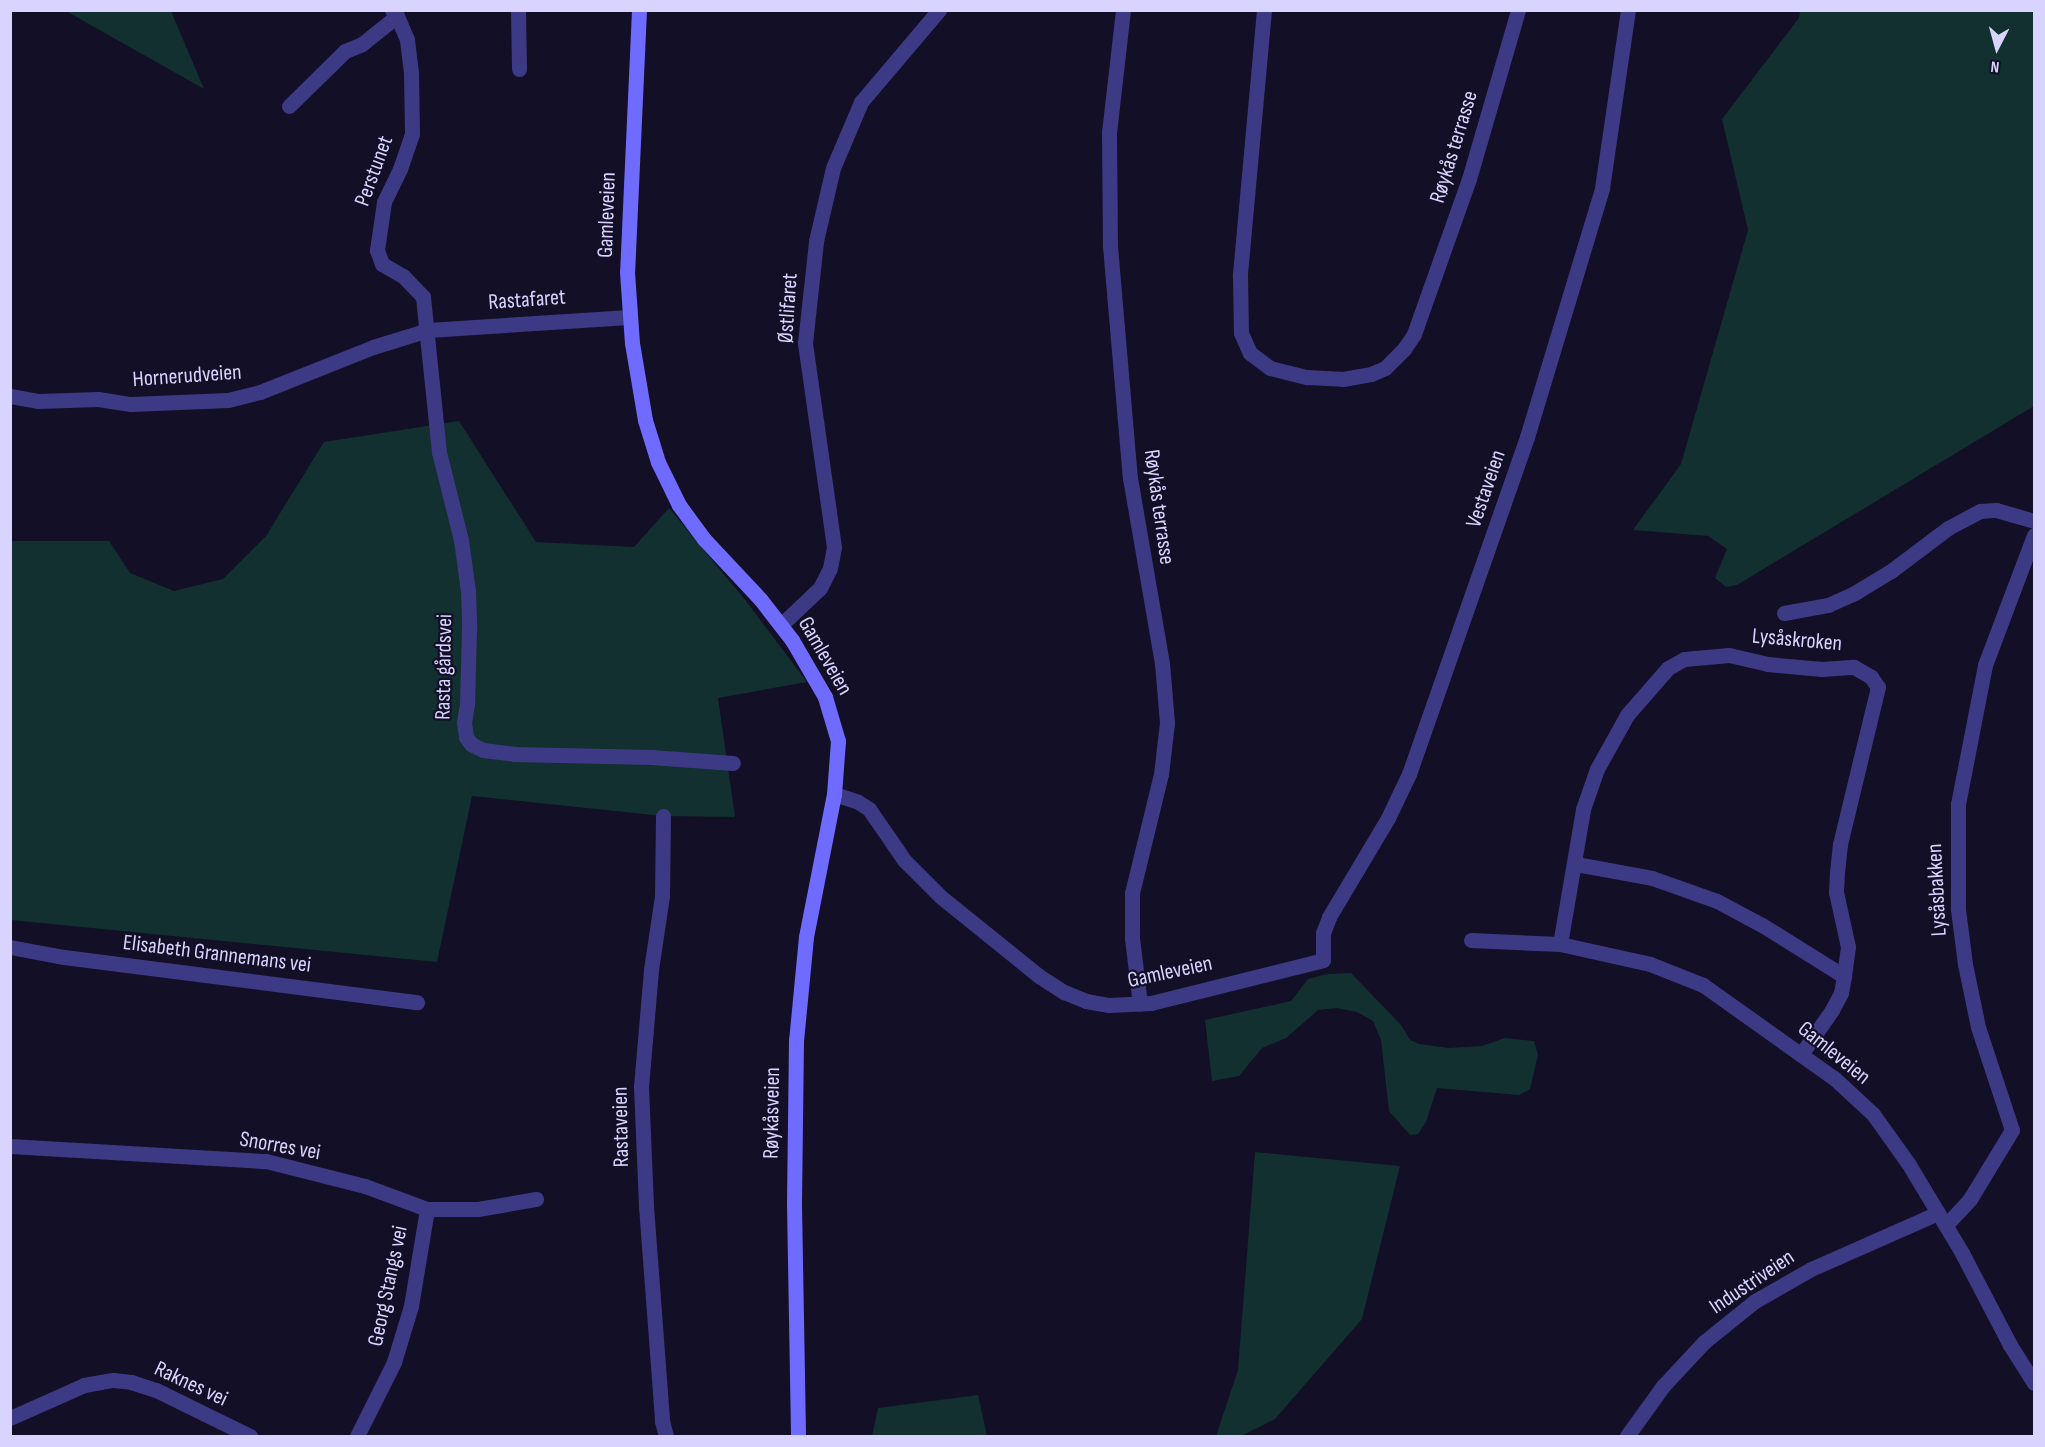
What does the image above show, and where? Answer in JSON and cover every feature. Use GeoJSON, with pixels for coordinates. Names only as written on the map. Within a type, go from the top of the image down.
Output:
{"type":"FeatureCollection","features":[{"type":"Feature","properties":{"kind":"main road","name":"Gamleveien"},"geometry":{"type":"LineString","coordinates":[[639,10],[628,230],[629,317],[640,400],[650,441],[665,479],[695,528],[782,624],[813,673],[834,720],[838,753],[834,794]]}},
{"type":"Feature","properties":{"kind":"main road","name":"Røykåsveien"},"geometry":{"type":"LineString","coordinates":[[798,1437],[794,1194],[796,1040],[806,937],[834,794]]}},
{"type":"Feature","properties":{"kind":"street"},"geometry":{"type":"LineString","coordinates":[[518,10],[519,69]]}},
{"type":"Feature","properties":{"kind":"street","name":"Østlifaret"},"geometry":{"type":"LineString","coordinates":[[782,624],[820,588],[830,568],[834,547],[805,343],[816,241],[833,168],[861,102],[939,10]]}},
{"type":"Feature","properties":{"kind":"street","name":"Røykås terrasse"},"geometry":{"type":"LineString","coordinates":[[1123,10],[1110,123],[1107,193],[1110,246],[1130,478],[1162,663],[1167,723],[1161,774],[1132,893],[1132,938],[1140,1004]]}},
{"type":"Feature","properties":{"kind":"street","name":"Røykås terrasse"},"geometry":{"type":"LineString","coordinates":[[1264,10],[1240,276],[1241,333],[1250,353],[1270,369],[1306,377],[1343,379],[1371,374],[1385,368],[1404,349],[1414,334],[1469,179],[1518,10]]}},
{"type":"Feature","properties":{"kind":"street","name":"Vestaveien"},"geometry":{"type":"LineString","coordinates":[[1323,960],[1326,924],[1388,818],[1413,764],[1469,608],[1544,386],[1602,188],[1628,10]]}},
{"type":"Feature","properties":{"kind":"street"},"geometry":{"type":"LineString","coordinates":[[289,106],[345,51],[362,45],[394,13]]}},
{"type":"Feature","properties":{"kind":"street","name":"Perstunet"},"geometry":{"type":"LineString","coordinates":[[394,13],[407,40],[411,74],[412,134],[400,169],[384,202],[377,250],[382,264],[403,276],[423,297],[428,330]]}},
{"type":"Feature","properties":{"kind":"street","name":"Rastafaret"},"geometry":{"type":"LineString","coordinates":[[428,330],[629,317]]}},
{"type":"Feature","properties":{"kind":"street","name":"Hornerudveien"},"geometry":{"type":"LineString","coordinates":[[10,396],[38,401],[98,399],[131,404],[228,400],[260,393],[373,347],[428,330]]}},
{"type":"Feature","properties":{"kind":"street","name":"Rasta gårdsvei"},"geometry":{"type":"LineString","coordinates":[[428,330],[429,368],[439,452],[461,540],[468,591],[470,629],[464,722],[471,744],[483,750],[514,753],[651,757],[733,763]]}},
{"type":"Feature","properties":{"kind":"street"},"geometry":{"type":"LineString","coordinates":[[1784,613],[1828,605],[1853,594],[1974,513],[1996,510],[2034,522]]}},
{"type":"Feature","properties":{"kind":"street","name":"Lysåsbakken"},"geometry":{"type":"LineString","coordinates":[[1942,1219],[1970,1199],[2012,1130],[1978,1027],[1965,964],[1958,909],[1958,804],[1985,665],[2034,535]]}},
{"type":"Feature","properties":{"kind":"street","name":"Lysåskroken"},"geometry":{"type":"LineString","coordinates":[[1560,944],[1576,864],[1583,809],[1597,769],[1627,715],[1668,669],[1684,659],[1729,655],[1767,664],[1822,669],[1854,667],[1871,677],[1878,687],[1845,823],[1837,872],[1836,892],[1848,947],[1841,993],[1802,1053]]}},
{"type":"Feature","properties":{"kind":"street","name":"Gamleveien"},"geometry":{"type":"LineString","coordinates":[[834,794],[858,802],[869,809],[904,860],[928,886],[1039,976],[1065,992],[1086,1001],[1108,1005],[1140,1004],[1323,960]]}},
{"type":"Feature","properties":{"kind":"street","name":"Rastaveien"},"geometry":{"type":"LineString","coordinates":[[663,816],[662,896],[651,970],[641,1086],[646,1206],[666,1437]]}},
{"type":"Feature","properties":{"kind":"street"},"geometry":{"type":"LineString","coordinates":[[1576,864],[1652,878],[1717,901],[1762,925],[1844,976]]}},
{"type":"Feature","properties":{"kind":"street","name":"Gamleveien"},"geometry":{"type":"LineString","coordinates":[[1471,940],[1560,944],[1650,964],[1703,985],[1802,1053],[1874,1114],[1908,1163],[1942,1219],[2010,1346],[2034,1383]]}},
{"type":"Feature","properties":{"kind":"street","name":"Elisabeth Grannemans vei"},"geometry":{"type":"LineString","coordinates":[[10,948],[64,957],[417,1002]]}},
{"type":"Feature","properties":{"kind":"street","name":"Snorres vei"},"geometry":{"type":"LineString","coordinates":[[10,1146],[266,1161],[365,1186],[427,1209],[478,1209],[536,1199]]}},
{"type":"Feature","properties":{"kind":"street","name":"Georg Stangs vei"},"geometry":{"type":"LineString","coordinates":[[357,1437],[394,1362],[411,1306],[427,1209]]}},
{"type":"Feature","properties":{"kind":"street","name":"Industriveien"},"geometry":{"type":"LineString","coordinates":[[1627,1437],[1663,1386],[1704,1341],[1755,1301],[1811,1269],[1942,1219]]}},
{"type":"Feature","properties":{"kind":"street","name":"Raknes vei"},"geometry":{"type":"LineString","coordinates":[[10,1418],[84,1385],[113,1380],[131,1382],[156,1390],[250,1437]]}},
{"type":"Feature","properties":{"kind":"green space"},"geometry":{"type":"Polygon","coordinates":[[[66,11],[171,11],[204,89],[66,11]]]}},
{"type":"Feature","properties":{"kind":"green space"},"geometry":{"type":"Polygon","coordinates":[[[1800,11],[2034,11],[2034,406],[1737,585],[1726,587],[1715,578],[1727,549],[1708,536],[1633,530],[1681,464],[1748,230],[1722,119],[1799,18],[1800,11]]]}},
{"type":"Feature","properties":{"kind":"green space"},"geometry":{"type":"Polygon","coordinates":[[[459,421],[536,542],[634,547],[669,508],[746,601],[807,682],[718,698],[735,817],[663,816],[472,796],[437,962],[11,920],[10,541],[109,541],[130,573],[174,591],[223,579],[266,536],[324,442],[459,421]]]}},
{"type":"Feature","properties":{"kind":"green space"},"geometry":{"type":"Polygon","coordinates":[[[1351,973],[1401,1025],[1410,1040],[1419,1044],[1449,1048],[1482,1046],[1505,1038],[1534,1041],[1538,1055],[1530,1089],[1519,1095],[1437,1088],[1426,1122],[1418,1134],[1410,1135],[1389,1111],[1381,1040],[1373,1021],[1357,1012],[1337,1008],[1318,1010],[1286,1038],[1262,1048],[1239,1076],[1212,1081],[1205,1020],[1291,1001],[1308,979],[1328,974],[1351,973]]]}},
{"type":"Feature","properties":{"kind":"green space"},"geometry":{"type":"Polygon","coordinates":[[[1255,1152],[1400,1166],[1362,1319],[1275,1419],[1241,1436],[1216,1436],[1238,1370],[1255,1152]]]}},
{"type":"Feature","properties":{"kind":"green space"},"geometry":{"type":"Polygon","coordinates":[[[978,1395],[987,1436],[872,1436],[878,1408],[978,1395]]]}}]}
